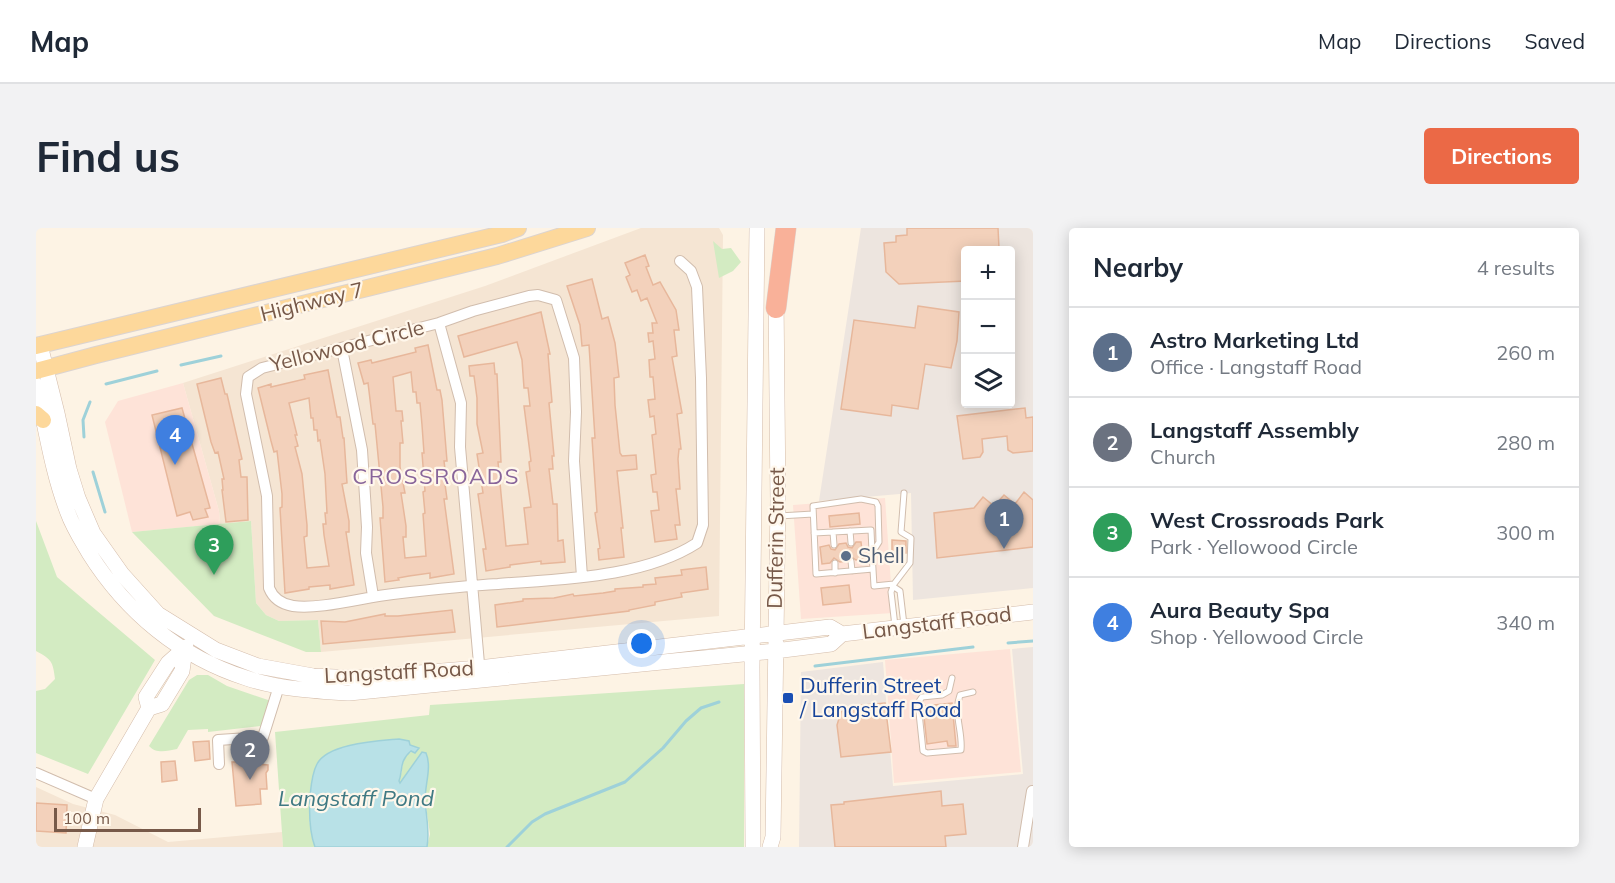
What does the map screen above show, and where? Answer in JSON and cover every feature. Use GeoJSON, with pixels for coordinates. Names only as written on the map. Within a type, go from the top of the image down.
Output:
{"type":"FeatureCollection","features":[{"type":"Feature","properties":{"kind":"highway"},"geometry":{"type":"LineString","coordinates":[[776,308],[786,228]]}},
{"type":"Feature","properties":{"kind":"main road","name":"Highway 7"},"geometry":{"type":"LineString","coordinates":[[38,346],[490,237],[518,228]]}},
{"type":"Feature","properties":{"kind":"main road","name":"Highway 7"},"geometry":{"type":"LineString","coordinates":[[41,370],[497,256],[587,228]]}},
{"type":"Feature","properties":{"kind":"main road","name":"Dufferin Street"},"geometry":{"type":"LineString","coordinates":[[753,847],[752,644],[757,228]]}},
{"type":"Feature","properties":{"kind":"main road","name":"Dufferin Street"},"geometry":{"type":"LineString","coordinates":[[770,847],[773,837],[778,516],[777,228]]}},
{"type":"Feature","properties":{"kind":"main road","name":"Langstaff Road"},"geometry":{"type":"LineString","coordinates":[[38,346],[41,370],[57,413],[69,469],[93,533],[122,574],[204,662],[238,676],[295,689],[349,693],[480,674],[752,644],[775,634],[830,627],[842,634]]}},
{"type":"Feature","properties":{"kind":"main road","name":"Langstaff Road"},"geometry":{"type":"LineString","coordinates":[[36,385],[39,417],[68,515],[106,580],[148,625],[189,644],[216,650],[258,666],[313,676],[357,678],[480,674]]}},
{"type":"Feature","properties":{"kind":"main road","name":"Langstaff Road"},"geometry":{"type":"LineString","coordinates":[[752,644],[775,651],[831,644],[842,634],[1033,612]]}},
{"type":"Feature","properties":{"kind":"main road"},"geometry":{"type":"LineString","coordinates":[[85,847],[96,798],[149,708],[162,704],[182,671],[189,644]]}},
{"type":"Feature","properties":{"kind":"street","name":"Yellowood Circle"},"geometry":{"type":"LineString","coordinates":[[582,578],[574,461],[576,412],[574,358],[556,300],[538,295],[529,296],[439,323],[262,368],[248,377],[246,394],[267,496],[269,588],[273,596],[292,606],[314,606],[471,586],[582,578],[624,571],[666,559],[689,549],[697,543],[700,536],[704,505],[697,287],[691,271],[680,261]]}},
{"type":"Feature","properties":{"kind":"street"},"geometry":{"type":"LineString","coordinates":[[439,323],[461,403],[460,447],[480,674]]}},
{"type":"Feature","properties":{"kind":"street"},"geometry":{"type":"LineString","coordinates":[[342,349],[362,450],[367,527],[366,553],[373,597]]}},
{"type":"Feature","properties":{"kind":"street"},"geometry":{"type":"LineString","coordinates":[[219,764],[218,740],[263,737],[279,686]]}},
{"type":"Feature","properties":{"kind":"street"},"geometry":{"type":"LineString","coordinates":[[36,773],[96,798]]}},
{"type":"Feature","properties":{"kind":"street"},"geometry":{"type":"LineString","coordinates":[[1023,847],[1032,791]]}},
{"type":"Feature","properties":{"kind":"lane"},"geometry":{"type":"LineString","coordinates":[[894,586],[910,563],[912,538],[901,532],[904,493]]}},
{"type":"Feature","properties":{"kind":"lane"},"geometry":{"type":"LineString","coordinates":[[872,554],[879,542],[876,502],[861,499],[813,506],[816,574],[873,569]]}},
{"type":"Feature","properties":{"kind":"lane"},"geometry":{"type":"LineString","coordinates":[[778,516],[813,514]]}},
{"type":"Feature","properties":{"kind":"lane"},"geometry":{"type":"LineString","coordinates":[[814,533],[871,530],[874,586],[894,586],[900,591],[899,627]]}},
{"type":"Feature","properties":{"kind":"lane"},"geometry":{"type":"LineString","coordinates":[[850,531],[850,543]]}},
{"type":"Feature","properties":{"kind":"lane"},"geometry":{"type":"LineString","coordinates":[[833,532],[834,545]]}},
{"type":"Feature","properties":{"kind":"lane"},"geometry":{"type":"LineString","coordinates":[[851,561],[852,571]]}},
{"type":"Feature","properties":{"kind":"lane"},"geometry":{"type":"LineString","coordinates":[[835,563],[836,573]]}},
{"type":"Feature","properties":{"kind":"lane"},"geometry":{"type":"LineString","coordinates":[[952,678],[949,691],[942,695],[921,697],[918,703],[923,751],[927,753],[961,750],[957,704],[960,695],[972,692]]}},
{"type":"Feature","properties":{"kind":"shaded area"},"geometry":{"type":"Polygon","coordinates":[[[641,228],[719,228],[723,235],[719,616],[321,652],[318,620],[279,621],[266,615],[256,603],[251,521],[220,524],[219,511],[183,383],[485,286],[641,228]]]}},
{"type":"Feature","properties":{"kind":"shaded area"},"geometry":{"type":"Polygon","coordinates":[[[861,228],[1033,228],[1033,588],[913,600],[911,493],[819,501],[861,228]]]}},
{"type":"Feature","properties":{"kind":"shaded area"},"geometry":{"type":"Polygon","coordinates":[[[183,383],[219,511],[220,524],[132,532],[105,422],[118,401],[183,383]]]}},
{"type":"Feature","properties":{"kind":"shaded area"},"geometry":{"type":"Polygon","coordinates":[[[885,498],[893,613],[801,619],[793,505],[885,498]]]}},
{"type":"Feature","properties":{"kind":"shaded area"},"geometry":{"type":"Polygon","coordinates":[[[1033,647],[1033,847],[799,847],[801,672],[883,662],[893,786],[1023,774],[1012,649],[1033,647]]]}},
{"type":"Feature","properties":{"kind":"shaded area"},"geometry":{"type":"Polygon","coordinates":[[[1010,649],[1021,772],[894,783],[885,660],[1010,649]]]}},
{"type":"Feature","properties":{"kind":"shaded area"},"geometry":{"type":"Polygon","coordinates":[[[36,787],[73,804],[115,815],[168,842],[282,832],[283,847],[36,847],[36,787]]]}},
{"type":"Feature","properties":{"kind":"green space"},"geometry":{"type":"Polygon","coordinates":[[[713,241],[722,249],[731,248],[741,262],[733,271],[719,278],[713,241]]]}},
{"type":"Feature","properties":{"kind":"green space"},"geometry":{"type":"Polygon","coordinates":[[[36,521],[57,577],[155,660],[88,774],[36,753],[36,691],[45,689],[55,679],[50,661],[36,651],[36,521]]]}},
{"type":"Feature","properties":{"kind":"green space"},"geometry":{"type":"Polygon","coordinates":[[[251,521],[256,603],[266,615],[279,621],[318,620],[321,652],[306,652],[214,616],[132,532],[251,521]]]}},
{"type":"Feature","properties":{"kind":"green space"},"geometry":{"type":"Polygon","coordinates":[[[197,675],[208,675],[227,686],[271,701],[261,726],[208,732],[208,729],[188,730],[177,749],[162,751],[152,749],[149,746],[189,680],[197,675]]]}},
{"type":"Feature","properties":{"kind":"green space"},"geometry":{"type":"Polygon","coordinates":[[[744,684],[744,847],[427,847],[430,834],[425,800],[406,777],[401,784],[399,781],[405,758],[418,749],[317,764],[312,784],[309,816],[315,847],[283,847],[275,732],[429,715],[430,705],[744,684]]]}},
{"type":"Feature","properties":{"kind":"water","name":"Langstaff Pond"},"geometry":{"type":"Polygon","coordinates":[[[399,739],[409,741],[410,745],[419,748],[415,753],[411,751],[405,758],[400,783],[422,752],[426,753],[428,758],[425,800],[427,847],[315,847],[311,828],[310,796],[317,764],[323,757],[342,747],[399,739]]]}},
{"type":"Feature","properties":{"kind":"building"},"geometry":{"type":"Polygon","coordinates":[[[907,228],[998,228],[999,246],[961,246],[961,281],[899,284],[886,272],[884,243],[896,242],[896,236],[907,235],[907,228]]]}},
{"type":"Feature","properties":{"kind":"building"},"geometry":{"type":"Polygon","coordinates":[[[645,255],[649,266],[646,267],[653,285],[660,282],[676,310],[679,330],[674,330],[677,356],[672,357],[682,413],[677,414],[681,449],[679,449],[678,459],[680,489],[676,489],[680,525],[675,525],[677,539],[655,542],[651,511],[659,510],[657,492],[653,492],[651,475],[656,474],[652,435],[656,434],[654,416],[650,417],[648,400],[655,399],[649,360],[655,359],[653,341],[649,342],[648,333],[653,333],[652,323],[657,323],[647,298],[641,301],[637,290],[632,292],[626,277],[630,275],[625,263],[645,255]]]}},
{"type":"Feature","properties":{"kind":"building"},"geometry":{"type":"Polygon","coordinates":[[[592,279],[602,319],[608,317],[615,343],[619,377],[614,378],[615,405],[620,453],[622,456],[636,455],[637,469],[617,471],[624,557],[599,560],[598,549],[600,548],[595,513],[597,512],[592,438],[595,438],[589,345],[582,346],[580,325],[567,286],[592,279]]]}},
{"type":"Feature","properties":{"kind":"building"},"geometry":{"type":"Polygon","coordinates":[[[918,306],[959,312],[957,341],[951,368],[925,364],[918,409],[892,405],[891,416],[841,409],[854,320],[915,328],[918,306]]]}},
{"type":"Feature","properties":{"kind":"building"},"geometry":{"type":"Polygon","coordinates":[[[541,312],[550,354],[548,354],[552,402],[549,403],[554,456],[552,456],[553,469],[549,469],[553,504],[557,504],[558,541],[563,540],[565,562],[541,564],[541,561],[486,571],[483,549],[486,549],[478,494],[483,493],[477,454],[483,453],[477,424],[474,376],[470,376],[469,366],[494,363],[495,374],[497,374],[501,462],[498,462],[506,546],[528,544],[524,508],[531,507],[526,472],[530,471],[529,462],[531,461],[524,406],[530,406],[528,388],[524,388],[522,360],[517,342],[464,357],[458,336],[541,312]]]}},
{"type":"Feature","properties":{"kind":"building"},"geometry":{"type":"Polygon","coordinates":[[[428,345],[437,390],[440,390],[442,400],[447,461],[444,461],[446,477],[444,477],[447,499],[444,499],[454,574],[430,578],[430,573],[385,582],[380,518],[383,518],[383,507],[375,424],[373,424],[368,383],[364,384],[358,363],[371,360],[372,363],[416,352],[415,348],[428,345]],[[411,372],[393,377],[396,411],[402,411],[403,421],[401,421],[403,443],[400,443],[400,467],[405,493],[401,493],[406,526],[406,537],[403,537],[405,558],[426,556],[422,425],[420,403],[417,403],[416,392],[413,392],[411,372]]]}},
{"type":"Feature","properties":{"kind":"building"},"geometry":{"type":"Polygon","coordinates":[[[328,370],[337,417],[340,417],[347,483],[342,484],[349,521],[349,532],[346,532],[354,585],[330,589],[330,585],[309,587],[309,589],[285,593],[280,508],[282,507],[282,494],[277,451],[274,452],[258,388],[305,379],[304,375],[328,370]],[[309,398],[289,403],[297,435],[295,435],[298,446],[295,447],[302,474],[307,525],[307,536],[304,537],[307,568],[329,566],[323,524],[326,524],[325,513],[327,513],[325,474],[320,440],[318,441],[317,430],[314,430],[313,418],[311,418],[309,398]]]}},
{"type":"Feature","properties":{"kind":"building"},"geometry":{"type":"Polygon","coordinates":[[[221,378],[242,459],[239,460],[241,477],[247,477],[248,520],[226,522],[222,490],[222,479],[224,479],[218,452],[215,453],[211,442],[197,384],[221,378]]]}},
{"type":"Feature","properties":{"kind":"building"},"geometry":{"type":"Polygon","coordinates":[[[182,408],[210,508],[205,509],[208,517],[193,520],[190,512],[177,516],[152,415],[182,408]]]}},
{"type":"Feature","properties":{"kind":"building"},"geometry":{"type":"Polygon","coordinates":[[[1025,408],[1026,418],[1033,417],[1033,451],[1013,453],[1008,450],[1007,436],[982,439],[983,452],[980,457],[963,459],[957,416],[1025,408]]]}},
{"type":"Feature","properties":{"kind":"building"},"geometry":{"type":"Polygon","coordinates":[[[1024,492],[1033,500],[1033,547],[937,558],[934,513],[974,508],[983,497],[994,506],[1004,495],[1015,504],[1024,492]]]}},
{"type":"Feature","properties":{"kind":"building"},"geometry":{"type":"Polygon","coordinates":[[[859,513],[860,524],[830,527],[829,516],[859,513]]]}},
{"type":"Feature","properties":{"kind":"building"},"geometry":{"type":"Polygon","coordinates":[[[892,540],[906,541],[906,553],[892,553],[892,540]]]}},
{"type":"Feature","properties":{"kind":"building"},"geometry":{"type":"Polygon","coordinates":[[[856,542],[861,542],[863,559],[856,560],[850,556],[846,561],[840,562],[834,558],[830,563],[822,564],[820,547],[829,545],[835,550],[839,544],[846,543],[852,548],[856,542]]]}},
{"type":"Feature","properties":{"kind":"building"},"geometry":{"type":"Polygon","coordinates":[[[706,567],[708,589],[681,593],[682,597],[655,602],[655,605],[629,611],[497,627],[495,605],[523,601],[523,599],[554,598],[573,594],[574,596],[643,587],[643,585],[656,584],[655,578],[682,575],[681,570],[706,567]]]}},
{"type":"Feature","properties":{"kind":"building"},"geometry":{"type":"Polygon","coordinates":[[[849,585],[851,602],[823,605],[821,588],[849,585]]]}},
{"type":"Feature","properties":{"kind":"building"},"geometry":{"type":"Polygon","coordinates":[[[452,610],[455,632],[323,644],[321,621],[345,622],[385,614],[385,616],[398,616],[452,610]]]}},
{"type":"Feature","properties":{"kind":"building"},"geometry":{"type":"Polygon","coordinates":[[[885,703],[891,752],[841,757],[837,725],[841,712],[853,706],[885,703]]]}},
{"type":"Feature","properties":{"kind":"building"},"geometry":{"type":"Polygon","coordinates":[[[952,703],[956,746],[948,746],[947,741],[927,744],[925,706],[952,703]]]}},
{"type":"Feature","properties":{"kind":"building"},"geometry":{"type":"Polygon","coordinates":[[[209,741],[210,759],[195,761],[193,742],[209,741]]]}},
{"type":"Feature","properties":{"kind":"building"},"geometry":{"type":"Polygon","coordinates":[[[250,751],[251,760],[257,760],[257,764],[268,765],[267,789],[260,789],[261,804],[236,806],[232,762],[237,762],[237,752],[250,751]]]}},
{"type":"Feature","properties":{"kind":"building"},"geometry":{"type":"Polygon","coordinates":[[[175,761],[177,780],[162,782],[161,762],[175,761]]]}},
{"type":"Feature","properties":{"kind":"building"},"geometry":{"type":"Polygon","coordinates":[[[941,791],[942,806],[963,804],[966,834],[945,836],[946,847],[835,847],[831,805],[941,791]]]}},
{"type":"Feature","properties":{"kind":"building"},"geometry":{"type":"Polygon","coordinates":[[[36,803],[67,805],[66,833],[36,831],[36,803]]]}},
{"type":"Feature","properties":{"kind":"waterway"},"geometry":{"type":"LineString","coordinates":[[181,365],[221,356]]}},
{"type":"Feature","properties":{"kind":"waterway"},"geometry":{"type":"LineString","coordinates":[[106,384],[157,371]]}},
{"type":"Feature","properties":{"kind":"waterway"},"geometry":{"type":"LineString","coordinates":[[84,437],[83,420],[90,402]]}},
{"type":"Feature","properties":{"kind":"waterway"},"geometry":{"type":"LineString","coordinates":[[93,472],[105,512]]}},
{"type":"Feature","properties":{"kind":"waterway"},"geometry":{"type":"LineString","coordinates":[[1008,643],[1033,641]]}},
{"type":"Feature","properties":{"kind":"waterway"},"geometry":{"type":"LineString","coordinates":[[815,666],[973,647]]}},
{"type":"Feature","properties":{"kind":"waterway"},"geometry":{"type":"LineString","coordinates":[[507,847],[532,822],[545,814],[625,782],[663,748],[686,721],[701,708],[719,702]]}},
{"type":"Feature","properties":{"kind":"place","name":"Aura Beauty Spa"},"geometry":{"type":"Point","coordinates":[175,465]}},
{"type":"Feature","properties":{"kind":"place","name":"Astro Marketing Ltd"},"geometry":{"type":"Point","coordinates":[1004,549]}},
{"type":"Feature","properties":{"kind":"place","name":"Shell"},"geometry":{"type":"Point","coordinates":[846,556]}},
{"type":"Feature","properties":{"kind":"place","name":"West Crossroads Park"},"geometry":{"type":"Point","coordinates":[214,575]}},
{"type":"Feature","properties":{"kind":"place","name":"Dufferin Street / Langstaff Road"},"geometry":{"type":"Point","coordinates":[788,698]}},
{"type":"Feature","properties":{"kind":"place","name":"Langstaff Assembly"},"geometry":{"type":"Point","coordinates":[250,780]}},
{"type":"Feature","properties":{"kind":"district","name":"CROSSROADS"},"geometry":{"type":"Point","coordinates":[436,476]}}]}
